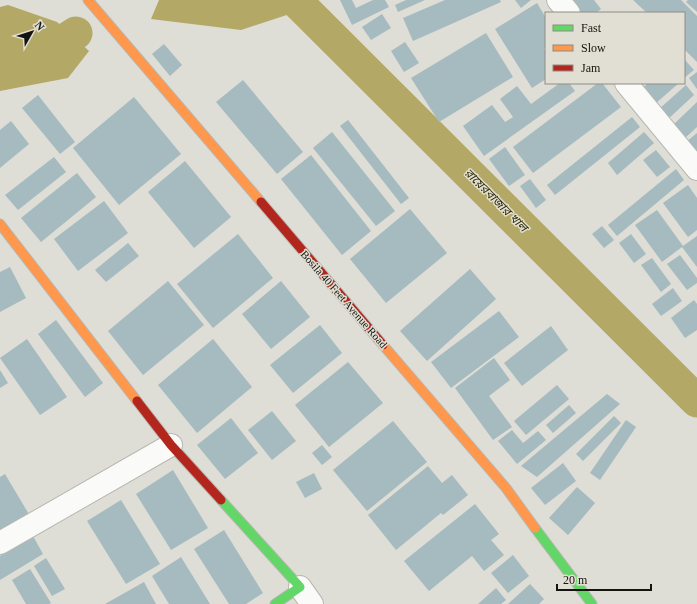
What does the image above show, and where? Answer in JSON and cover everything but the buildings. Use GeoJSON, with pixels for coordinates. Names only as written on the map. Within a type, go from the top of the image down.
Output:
{"type":"FeatureCollection","features":[{"type":"Feature","properties":{"kind":"street","name":"Bosila 40 Feet Avenue Road"},"geometry":{"type":"LineString","coordinates":[[88,0],[506,488],[592,604]]}},
{"type":"Feature","properties":{"kind":"street"},"geometry":{"type":"LineString","coordinates":[[558,0],[568,12]]}},
{"type":"Feature","properties":{"kind":"street"},"geometry":{"type":"LineString","coordinates":[[627,84],[697,169]]}},
{"type":"Feature","properties":{"kind":"street"},"geometry":{"type":"LineString","coordinates":[[0,224],[171,445],[306,596],[275,604]]}},
{"type":"Feature","properties":{"kind":"street"},"geometry":{"type":"LineString","coordinates":[[0,543],[171,445]]}},
{"type":"Feature","properties":{"kind":"shaded area"},"geometry":{"type":"Polygon","coordinates":[[[159,0],[311,0],[311,7],[241,30],[151,19],[159,0]]]}},
{"type":"Feature","properties":{"kind":"shaded area"},"geometry":{"type":"Polygon","coordinates":[[[8,5],[57,22],[89,51],[68,78],[0,91],[0,7],[8,5]]]}},
{"type":"Feature","properties":{"kind":"waterway","name":"রায়েরবাজার খাল"},"geometry":{"type":"LineString","coordinates":[[295,0],[697,401]]}},
{"type":"Feature","properties":{"kind":"waterway"},"geometry":{"type":"LineString","coordinates":[[0,51],[40,56],[76,33]]}},
{"type":"Feature","properties":{"kind":"traffic: fast"},"geometry":{"type":"LineString","coordinates":[[221,500],[300,587],[275,604]]}},
{"type":"Feature","properties":{"kind":"traffic: fast"},"geometry":{"type":"LineString","coordinates":[[535,528],[592,604]]}},
{"type":"Feature","properties":{"kind":"traffic: slow"},"geometry":{"type":"LineString","coordinates":[[88,0],[261,202]]}},
{"type":"Feature","properties":{"kind":"traffic: slow"},"geometry":{"type":"LineString","coordinates":[[0,224],[137,401]]}},
{"type":"Feature","properties":{"kind":"traffic: slow"},"geometry":{"type":"LineString","coordinates":[[383,345],[506,488],[535,528]]}},
{"type":"Feature","properties":{"kind":"traffic: jam"},"geometry":{"type":"LineString","coordinates":[[261,202],[383,345]]}},
{"type":"Feature","properties":{"kind":"traffic: jam"},"geometry":{"type":"LineString","coordinates":[[137,401],[171,445],[221,500]]}}]}
